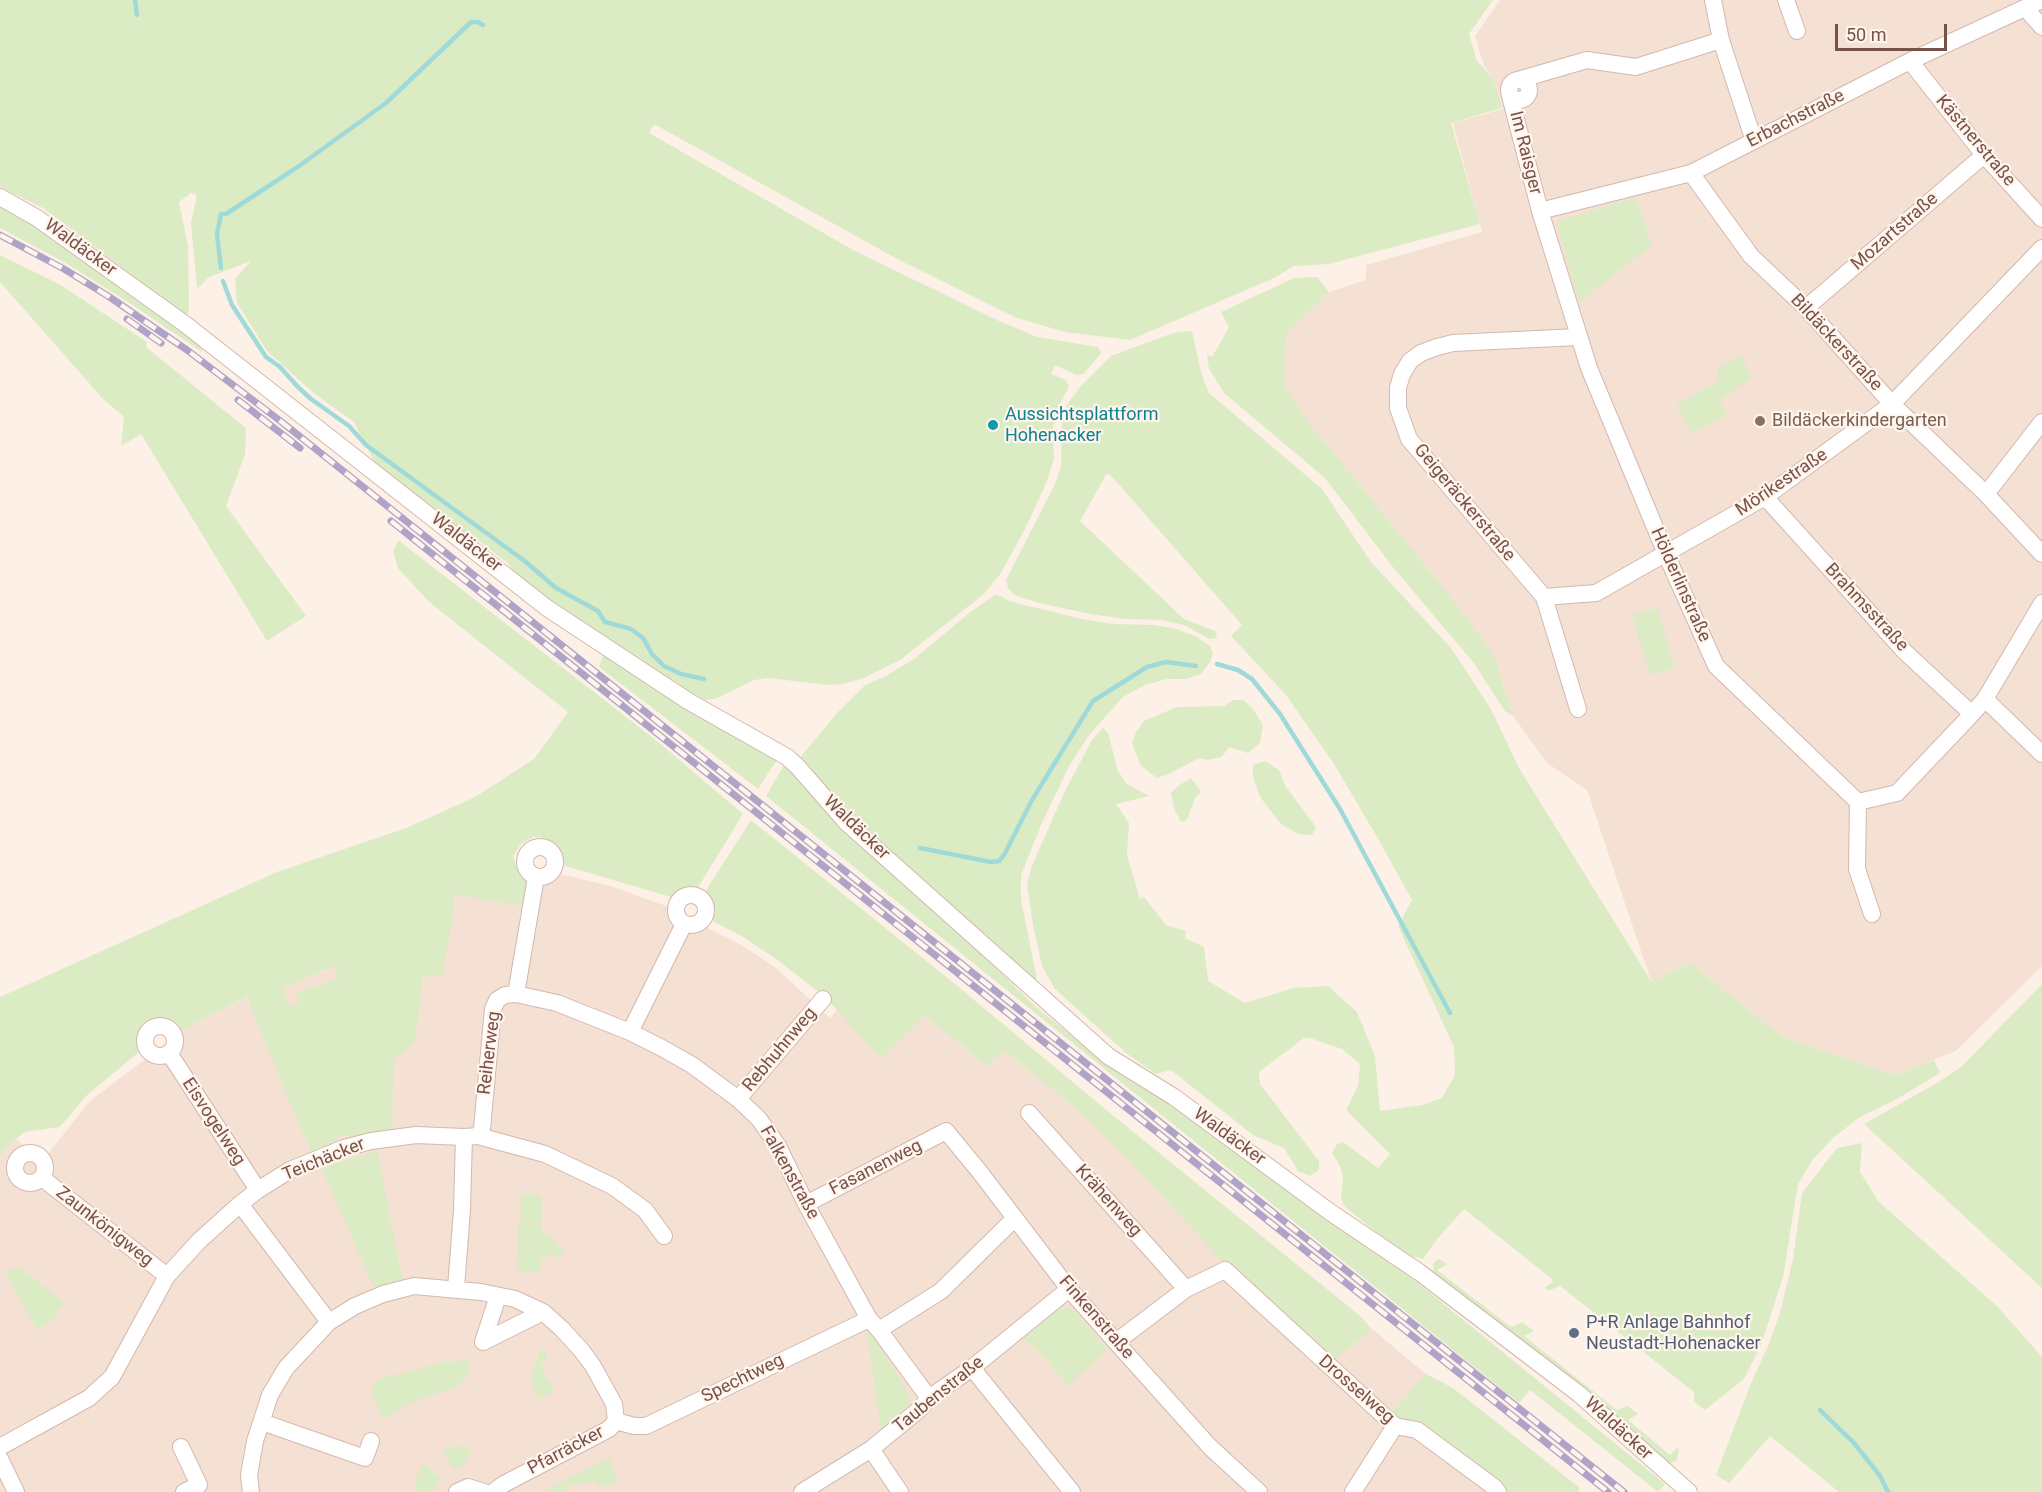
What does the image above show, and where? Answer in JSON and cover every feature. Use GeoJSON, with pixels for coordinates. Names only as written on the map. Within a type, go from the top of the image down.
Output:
{"type":"FeatureCollection","features":[{"type":"Feature","properties":{"kind":"street"},"geometry":{"type":"LineString","coordinates":[[1713,0],[1720,40],[1754,141]]}},
{"type":"Feature","properties":{"kind":"street"},"geometry":{"type":"LineString","coordinates":[[1786,0],[1797,31]]}},
{"type":"Feature","properties":{"kind":"street"},"geometry":{"type":"LineString","coordinates":[[2035,2],[2042,27]]}},
{"type":"Feature","properties":{"kind":"street","name":"Erbachstraße"},"geometry":{"type":"LineString","coordinates":[[1540,211],[1691,173],[1910,61],[2035,2]]}},
{"type":"Feature","properties":{"kind":"street","name":"Im Raisger"},"geometry":{"type":"LineString","coordinates":[[1540,211],[1510,96],[1518,100],[1527,96],[1527,85],[1518,80],[1587,60],[1636,67],[1720,40]]}},
{"type":"Feature","properties":{"kind":"street","name":"Kästnerstraße"},"geometry":{"type":"LineString","coordinates":[[1910,61],[1984,155],[2042,219]]}},
{"type":"Feature","properties":{"kind":"street","name":"Mozartstraße"},"geometry":{"type":"LineString","coordinates":[[1806,308],[1984,155]]}},
{"type":"Feature","properties":{"kind":"street","name":"Bildäckerstraße"},"geometry":{"type":"LineString","coordinates":[[1691,173],[1751,256],[1806,308],[1892,404],[1986,494],[2042,554]]}},
{"type":"Feature","properties":{"kind":"street","name":"Waldäcker"},"geometry":{"type":"LineString","coordinates":[[0,197],[37,218],[185,324],[547,608],[688,701],[787,757],[846,822],[1108,1056],[1174,1097],[1330,1212],[1428,1279],[1579,1394],[1689,1492]]}},
{"type":"Feature","properties":{"kind":"street","name":"Hölderlinstraße"},"geometry":{"type":"LineString","coordinates":[[1540,211],[1589,368],[1666,554],[1716,666],[1858,802]]}},
{"type":"Feature","properties":{"kind":"street","name":"Mörikestraße"},"geometry":{"type":"LineString","coordinates":[[1666,554],[1766,497],[1892,404],[2042,248]]}},
{"type":"Feature","properties":{"kind":"street","name":"Geigeräckerstraße"},"geometry":{"type":"LineString","coordinates":[[1578,337],[1453,343],[1437,347],[1421,353],[1410,361],[1402,374],[1398,388],[1398,408],[1409,439],[1544,597],[1578,709]]}},
{"type":"Feature","properties":{"kind":"street"},"geometry":{"type":"LineString","coordinates":[[1986,494],[2042,422]]}},
{"type":"Feature","properties":{"kind":"street","name":"Brahmsstraße"},"geometry":{"type":"LineString","coordinates":[[1766,497],[1905,652],[1972,714]]}},
{"type":"Feature","properties":{"kind":"street"},"geometry":{"type":"LineString","coordinates":[[1544,597],[1596,593],[1666,554]]}},
{"type":"Feature","properties":{"kind":"street"},"geometry":{"type":"LineString","coordinates":[[1872,914],[1857,868],[1858,802],[1897,792],[1972,714],[1985,699],[2042,603]]}},
{"type":"Feature","properties":{"kind":"street"},"geometry":{"type":"LineString","coordinates":[[1985,699],[2042,754]]}},
{"type":"Feature","properties":{"kind":"street","name":"Reiherweg"},"geometry":{"type":"LineString","coordinates":[[471,1137],[482,1129],[494,1009],[497,1000],[505,995],[516,994],[536,877]]}},
{"type":"Feature","properties":{"kind":"street"},"geometry":{"type":"LineString","coordinates":[[630,1032],[684,924]]}},
{"type":"Feature","properties":{"kind":"street","name":"Falkenstraße"},"geometry":{"type":"LineString","coordinates":[[516,994],[557,1004],[630,1032],[692,1065],[759,1119],[778,1146],[806,1204],[874,1324],[929,1398]]}},
{"type":"Feature","properties":{"kind":"street","name":"Rebhuhnweg"},"geometry":{"type":"LineString","coordinates":[[738,1100],[823,999]]}},
{"type":"Feature","properties":{"kind":"street","name":"Eisvogelweg"},"geometry":{"type":"LineString","coordinates":[[169,1053],[258,1190]]}},
{"type":"Feature","properties":{"kind":"street","name":"Krähenweg"},"geometry":{"type":"LineString","coordinates":[[1029,1113],[1186,1288]]}},
{"type":"Feature","properties":{"kind":"street","name":"Fasanenweg"},"geometry":{"type":"LineString","coordinates":[[806,1204],[946,1131]]}},
{"type":"Feature","properties":{"kind":"street","name":"Finkenstraße"},"geometry":{"type":"LineString","coordinates":[[946,1131],[980,1171],[1069,1288],[1210,1447],[1259,1492]]}},
{"type":"Feature","properties":{"kind":"street","name":"Teichäcker"},"geometry":{"type":"LineString","coordinates":[[0,1447],[89,1398],[112,1377],[167,1276],[199,1241],[240,1204],[290,1170],[344,1148],[371,1141],[416,1135],[471,1137],[546,1154],[612,1186],[645,1210],[664,1236]]}},
{"type":"Feature","properties":{"kind":"street"},"geometry":{"type":"LineString","coordinates":[[456,1288],[471,1137]]}},
{"type":"Feature","properties":{"kind":"street","name":"Zaunkönigweg"},"geometry":{"type":"LineString","coordinates":[[42,1178],[167,1276]]}},
{"type":"Feature","properties":{"kind":"street"},"geometry":{"type":"LineString","coordinates":[[240,1204],[329,1322]]}},
{"type":"Feature","properties":{"kind":"street","name":"Spechtweg"},"geometry":{"type":"LineString","coordinates":[[616,1421],[634,1426],[646,1426],[874,1324],[941,1291],[1015,1218]]}},
{"type":"Feature","properties":{"kind":"street","name":"Drosselweg"},"geometry":{"type":"LineString","coordinates":[[1186,1288],[1225,1270],[1395,1426],[1417,1430],[1498,1492]]}},
{"type":"Feature","properties":{"kind":"street","name":"Pfarräcker"},"geometry":{"type":"LineString","coordinates":[[252,1492],[249,1474],[255,1441],[270,1395],[278,1379],[296,1355],[329,1322],[356,1306],[383,1294],[414,1286],[456,1288],[515,1299],[543,1312],[573,1340],[593,1366],[614,1404],[616,1421],[609,1429],[493,1492]]}},
{"type":"Feature","properties":{"kind":"street","name":"Taubenstraße"},"geometry":{"type":"LineString","coordinates":[[802,1492],[871,1449],[921,1408],[929,1398],[972,1368],[1069,1288]]}},
{"type":"Feature","properties":{"kind":"street"},"geometry":{"type":"LineString","coordinates":[[1116,1342],[1186,1288]]}},
{"type":"Feature","properties":{"kind":"street"},"geometry":{"type":"LineString","coordinates":[[498,1296],[483,1342],[543,1312]]}},
{"type":"Feature","properties":{"kind":"street"},"geometry":{"type":"LineString","coordinates":[[972,1368],[1072,1492]]}},
{"type":"Feature","properties":{"kind":"street"},"geometry":{"type":"LineString","coordinates":[[262,1422],[365,1458],[371,1441]]}},
{"type":"Feature","properties":{"kind":"street"},"geometry":{"type":"LineString","coordinates":[[1353,1492],[1395,1426]]}},
{"type":"Feature","properties":{"kind":"street"},"geometry":{"type":"LineString","coordinates":[[181,1447],[199,1485],[184,1492]]}},
{"type":"Feature","properties":{"kind":"street"},"geometry":{"type":"LineString","coordinates":[[871,1449],[900,1492]]}},
{"type":"Feature","properties":{"kind":"street"},"geometry":{"type":"LineString","coordinates":[[0,1459],[16,1492]]}},
{"type":"Feature","properties":{"kind":"street"},"geometry":{"type":"LineString","coordinates":[[457,1492],[468,1487],[484,1492]]}},
{"type":"Feature","properties":{"kind":"shaded area"},"geometry":{"type":"Polygon","coordinates":[[[1500,0],[2042,0],[2042,966],[1956,1051],[1894,1075],[1783,1037],[1690,963],[1651,981],[1587,790],[1547,763],[1513,716],[1494,655],[1460,608],[1306,419],[1285,385],[1285,343],[1288,332],[1329,292],[1366,280],[1366,265],[1482,232],[1453,123],[1503,109],[1494,78],[1484,66],[1475,36],[1500,0]]]}},
{"type":"Feature","properties":{"kind":"shaded area"},"geometry":{"type":"Polygon","coordinates":[[[560,874],[610,886],[669,907],[672,923],[682,932],[706,927],[741,945],[775,967],[830,1018],[838,1009],[881,1057],[925,1016],[987,1066],[1005,1051],[1081,1113],[1131,1162],[1364,1335],[1372,1329],[1426,1374],[1391,1413],[1429,1431],[1503,1492],[0,1492],[0,1154],[9,1144],[16,1139],[25,1146],[33,1146],[47,1155],[90,1101],[144,1060],[162,1063],[176,1055],[181,1044],[181,1031],[250,996],[324,971],[452,893],[485,898],[540,885],[560,874]]]}},
{"type":"Feature","properties":{"kind":"green space"},"geometry":{"type":"Polygon","coordinates":[[[0,0],[1493,0],[1469,34],[1477,61],[1494,78],[1502,108],[1451,123],[1480,224],[1329,264],[1294,266],[1274,278],[1130,340],[1065,332],[1017,318],[901,261],[654,124],[649,133],[855,251],[1037,337],[1098,347],[1101,352],[1083,374],[1076,375],[1055,365],[1051,374],[1066,380],[1069,386],[1056,412],[1053,427],[1054,459],[1047,481],[1026,527],[1001,573],[984,594],[900,660],[864,678],[843,684],[827,685],[769,678],[754,680],[715,699],[704,700],[593,631],[516,575],[508,563],[476,539],[466,536],[377,467],[354,422],[316,395],[267,351],[237,303],[235,279],[251,261],[209,277],[197,289],[191,223],[197,195],[191,193],[179,202],[188,245],[189,309],[186,316],[43,208],[0,187],[0,0]]]}},
{"type":"Feature","properties":{"kind":"green space"},"geometry":{"type":"Polygon","coordinates":[[[1636,198],[1652,245],[1579,302],[1556,221],[1636,198]]]}},
{"type":"Feature","properties":{"kind":"green space"},"geometry":{"type":"Polygon","coordinates":[[[0,204],[33,222],[203,342],[202,352],[64,262],[0,228],[0,204]]]}},
{"type":"Feature","properties":{"kind":"green space"},"geometry":{"type":"Polygon","coordinates":[[[0,255],[59,284],[147,342],[146,347],[246,428],[245,455],[226,506],[306,616],[267,641],[141,434],[121,446],[124,417],[103,399],[0,282],[0,255]]]}},
{"type":"Feature","properties":{"kind":"green space"},"geometry":{"type":"Polygon","coordinates":[[[1317,277],[1329,292],[1288,332],[1285,343],[1285,385],[1306,419],[1460,608],[1494,655],[1513,716],[1505,711],[1473,662],[1392,566],[1325,478],[1225,394],[1209,369],[1207,354],[1212,357],[1229,327],[1221,312],[1294,278],[1317,277]]]}},
{"type":"Feature","properties":{"kind":"green space"},"geometry":{"type":"Polygon","coordinates":[[[1192,331],[1202,376],[1209,393],[1322,489],[1371,562],[1451,648],[1491,709],[1519,768],[1651,981],[1690,963],[1783,1037],[1894,1075],[1934,1060],[1940,1073],[1897,1099],[1860,1117],[1834,1137],[1813,1159],[1798,1184],[1783,1277],[1761,1345],[1744,1379],[1705,1410],[1694,1402],[1694,1392],[1560,1286],[1548,1291],[1545,1287],[1553,1282],[1551,1278],[1464,1209],[1423,1259],[1403,1254],[1344,1206],[1341,1197],[1343,1177],[1340,1166],[1332,1153],[1337,1144],[1343,1142],[1378,1168],[1390,1154],[1346,1110],[1358,1086],[1360,1064],[1342,1049],[1304,1038],[1259,1072],[1260,1084],[1319,1161],[1319,1170],[1310,1176],[1298,1171],[1284,1148],[1253,1135],[1171,1070],[1156,1074],[1126,1053],[1055,989],[1042,966],[1027,885],[1031,868],[1064,793],[1092,740],[1103,728],[1108,733],[1118,771],[1127,784],[1149,796],[1116,804],[1129,823],[1127,855],[1140,899],[1144,897],[1166,925],[1186,931],[1185,938],[1204,947],[1208,981],[1245,1003],[1293,988],[1328,986],[1357,1012],[1375,1056],[1380,1111],[1422,1105],[1442,1098],[1455,1075],[1454,1047],[1398,926],[1412,900],[1377,837],[1334,764],[1286,695],[1231,636],[1242,625],[1115,480],[1107,473],[1080,521],[1184,619],[1215,631],[1217,638],[1209,639],[1184,625],[1162,620],[1126,619],[1039,603],[1014,595],[1008,588],[1006,580],[1054,486],[1061,467],[1062,418],[1067,405],[1079,388],[1111,356],[1173,333],[1192,331]]]}},
{"type":"Feature","properties":{"kind":"green space"},"geometry":{"type":"Polygon","coordinates":[[[1740,354],[1752,377],[1719,401],[1728,414],[1692,433],[1676,405],[1720,380],[1717,370],[1740,354]]]}},
{"type":"Feature","properties":{"kind":"green space"},"geometry":{"type":"Polygon","coordinates":[[[398,540],[657,741],[743,814],[697,889],[681,889],[671,897],[562,865],[563,858],[554,843],[541,837],[533,837],[521,844],[513,856],[517,869],[529,884],[525,906],[452,894],[455,906],[442,975],[423,977],[415,1041],[394,1060],[392,1130],[350,1139],[347,1135],[341,1135],[337,1137],[335,1145],[311,1153],[249,1003],[249,996],[181,1031],[171,1020],[148,1021],[139,1028],[137,1038],[140,1051],[86,1096],[60,1127],[25,1132],[0,1154],[0,997],[277,872],[406,828],[475,797],[534,759],[568,712],[429,602],[398,568],[393,551],[398,540]],[[334,966],[283,988],[289,1006],[300,1003],[296,993],[338,978],[334,966]]]}},
{"type":"Feature","properties":{"kind":"green space"},"geometry":{"type":"Polygon","coordinates":[[[996,594],[1012,602],[1082,619],[1176,629],[1195,636],[1210,646],[1213,653],[1210,662],[1201,674],[1186,679],[1167,679],[1145,685],[1123,697],[1089,735],[1069,766],[1021,875],[1021,899],[1038,985],[865,832],[799,759],[836,714],[865,685],[884,677],[914,659],[969,613],[996,594]]]}},
{"type":"Feature","properties":{"kind":"green space"},"geometry":{"type":"Polygon","coordinates":[[[1657,608],[1675,668],[1650,675],[1632,615],[1657,608]]]}},
{"type":"Feature","properties":{"kind":"green space"},"geometry":{"type":"Polygon","coordinates":[[[604,653],[778,758],[758,789],[599,667],[604,653]]]}},
{"type":"Feature","properties":{"kind":"green space"},"geometry":{"type":"Polygon","coordinates":[[[1234,700],[1243,700],[1253,709],[1263,725],[1260,743],[1248,753],[1229,747],[1222,757],[1207,760],[1199,758],[1157,778],[1141,766],[1132,743],[1144,721],[1177,707],[1224,706],[1234,700]]]}},
{"type":"Feature","properties":{"kind":"green space"},"geometry":{"type":"Polygon","coordinates":[[[1265,761],[1279,770],[1286,787],[1316,827],[1312,835],[1298,834],[1281,824],[1260,797],[1253,776],[1253,765],[1265,761]]]}},
{"type":"Feature","properties":{"kind":"green space"},"geometry":{"type":"Polygon","coordinates":[[[785,763],[1035,1006],[1100,1059],[1167,1100],[1408,1275],[1665,1484],[1658,1492],[1530,1390],[1519,1403],[766,796],[785,763]]]}},
{"type":"Feature","properties":{"kind":"green space"},"geometry":{"type":"Polygon","coordinates":[[[1191,778],[1201,792],[1195,798],[1187,820],[1181,822],[1174,809],[1171,793],[1191,778]]]}},
{"type":"Feature","properties":{"kind":"green space"},"geometry":{"type":"Polygon","coordinates":[[[751,820],[1359,1315],[1372,1329],[1332,1362],[1225,1264],[1131,1162],[1081,1113],[1005,1051],[987,1066],[925,1016],[881,1058],[826,998],[779,961],[743,937],[711,920],[712,907],[705,892],[751,820]]]}},
{"type":"Feature","properties":{"kind":"green space"},"geometry":{"type":"Polygon","coordinates":[[[2042,984],[2042,1288],[1864,1124],[1961,1067],[2042,984]]]}},
{"type":"Feature","properties":{"kind":"green space"},"geometry":{"type":"Polygon","coordinates":[[[1862,1143],[1860,1172],[1879,1202],[1998,1307],[2042,1357],[2042,1492],[1839,1492],[1770,1436],[1729,1483],[1716,1475],[1780,1313],[1793,1259],[1802,1193],[1837,1148],[1862,1143]]]}},
{"type":"Feature","properties":{"kind":"green space"},"geometry":{"type":"Polygon","coordinates":[[[377,1151],[403,1282],[375,1290],[321,1167],[377,1151]]]}},
{"type":"Feature","properties":{"kind":"green space"},"geometry":{"type":"Polygon","coordinates":[[[521,1194],[542,1195],[542,1222],[520,1222],[521,1194]]]}},
{"type":"Feature","properties":{"kind":"green space"},"geometry":{"type":"Polygon","coordinates":[[[518,1223],[542,1223],[541,1234],[551,1235],[564,1253],[557,1259],[552,1253],[542,1259],[542,1236],[540,1272],[517,1272],[518,1223]]]}},
{"type":"Feature","properties":{"kind":"green space"},"geometry":{"type":"Polygon","coordinates":[[[1438,1259],[1448,1264],[1437,1270],[1511,1327],[1522,1322],[1534,1331],[1524,1336],[1617,1410],[1628,1406],[1638,1414],[1628,1420],[1670,1455],[1678,1447],[1676,1461],[1668,1464],[1434,1274],[1433,1264],[1438,1259]]]}},
{"type":"Feature","properties":{"kind":"green space"},"geometry":{"type":"Polygon","coordinates":[[[19,1267],[65,1303],[50,1322],[37,1330],[5,1272],[19,1267]]]}},
{"type":"Feature","properties":{"kind":"green space"},"geometry":{"type":"Polygon","coordinates":[[[1068,1307],[1076,1312],[1108,1350],[1068,1385],[1040,1352],[1023,1338],[1059,1309],[1068,1307]]]}},
{"type":"Feature","properties":{"kind":"green space"},"geometry":{"type":"Polygon","coordinates":[[[871,1333],[905,1387],[910,1401],[885,1429],[881,1429],[867,1334],[871,1333]]]}},
{"type":"Feature","properties":{"kind":"green space"},"geometry":{"type":"Polygon","coordinates":[[[540,1350],[546,1352],[547,1358],[540,1363],[545,1372],[546,1381],[550,1382],[554,1391],[540,1399],[530,1381],[540,1350]]]}},
{"type":"Feature","properties":{"kind":"green space"},"geometry":{"type":"Polygon","coordinates":[[[470,1360],[467,1377],[454,1388],[416,1400],[384,1418],[381,1415],[372,1392],[375,1380],[445,1362],[470,1360]]]}},
{"type":"Feature","properties":{"kind":"green space"},"geometry":{"type":"Polygon","coordinates":[[[1426,1374],[1453,1388],[1580,1488],[1578,1492],[1503,1492],[1429,1431],[1390,1414],[1426,1374]]]}},
{"type":"Feature","properties":{"kind":"green space"},"geometry":{"type":"Polygon","coordinates":[[[458,1446],[472,1448],[464,1466],[453,1469],[442,1449],[458,1446]]]}},
{"type":"Feature","properties":{"kind":"green space"},"geometry":{"type":"Polygon","coordinates":[[[609,1457],[617,1484],[598,1487],[597,1481],[567,1486],[568,1492],[544,1492],[609,1457]]]}},
{"type":"Feature","properties":{"kind":"green space"},"geometry":{"type":"Polygon","coordinates":[[[423,1464],[441,1478],[433,1492],[415,1492],[416,1478],[423,1464]]]}},
{"type":"Feature","properties":{"kind":"waterway"},"geometry":{"type":"LineString","coordinates":[[135,0],[137,15]]}},
{"type":"Feature","properties":{"kind":"waterway"},"geometry":{"type":"LineString","coordinates":[[221,268],[217,234],[221,214],[226,214],[299,166],[386,103],[471,22],[483,25]]}},
{"type":"Feature","properties":{"kind":"waterway"},"geometry":{"type":"LineString","coordinates":[[223,281],[232,305],[266,357],[280,367],[311,399],[349,426],[366,445],[526,562],[556,588],[598,611],[605,622],[631,629],[643,638],[652,654],[664,666],[681,674],[704,679]]}},
{"type":"Feature","properties":{"kind":"waterway"},"geometry":{"type":"LineString","coordinates":[[920,848],[991,862],[999,861],[1032,800],[1093,701],[1147,667],[1166,662],[1196,666]]}},
{"type":"Feature","properties":{"kind":"waterway"},"geometry":{"type":"LineString","coordinates":[[1217,664],[1238,670],[1252,679],[1280,714],[1340,809],[1450,1013]]}},
{"type":"Feature","properties":{"kind":"waterway"},"geometry":{"type":"LineString","coordinates":[[1820,1410],[1854,1443],[1880,1476],[1888,1492]]}},
{"type":"Feature","properties":{"kind":"railway"},"geometry":{"type":"LineString","coordinates":[[0,235],[64,269],[108,296],[187,350],[283,423],[1624,1492]]}},
{"type":"Feature","properties":{"kind":"railway"},"geometry":{"type":"LineString","coordinates":[[127,319],[161,343]]}},
{"type":"Feature","properties":{"kind":"railway"},"geometry":{"type":"LineString","coordinates":[[238,400],[300,448]]}},
{"type":"Feature","properties":{"kind":"railway"},"geometry":{"type":"LineString","coordinates":[[391,521],[1608,1492]]}},
{"type":"Feature","properties":{"kind":"place","name":"Bildäckerkindergarten"},"geometry":{"type":"Point","coordinates":[1760,421]}},
{"type":"Feature","properties":{"kind":"place","name":"Aussichtsplattform Hohenacker"},"geometry":{"type":"Point","coordinates":[993,425]}},
{"type":"Feature","properties":{"kind":"place","name":"P+R Anlage Bahnhof Neustadt-Hohenacker"},"geometry":{"type":"Point","coordinates":[1574,1333]}}]}
